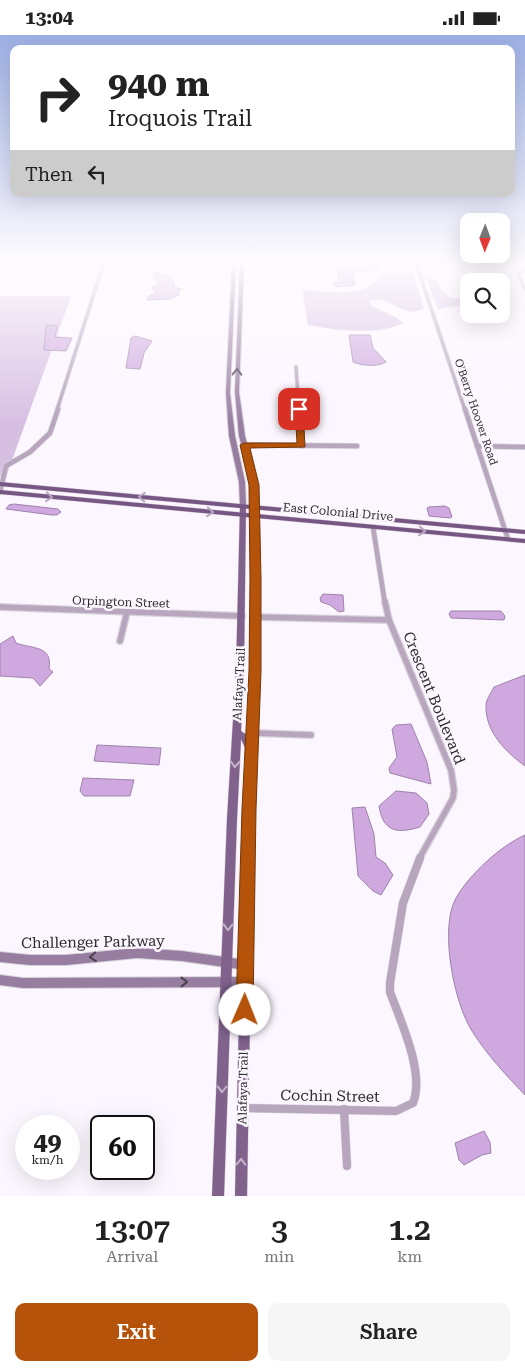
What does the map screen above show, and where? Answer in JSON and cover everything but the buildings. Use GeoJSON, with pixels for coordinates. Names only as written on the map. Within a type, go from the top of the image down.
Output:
{"type":"FeatureCollection","features":[{"type":"Feature","properties":{"kind":"highway","name":"East Colonial Drive"},"geometry":{"type":"LineString","coordinates":[[1,484],[525,533]]}},
{"type":"Feature","properties":{"kind":"highway","name":"East Colonial Drive"},"geometry":{"type":"LineString","coordinates":[[0,492],[525,541]]}},
{"type":"Feature","properties":{"kind":"main road","name":"Alafaya Trail"},"geometry":{"type":"LineString","coordinates":[[218,1196],[242,616],[243,507],[241,475],[232,438],[228,393],[231,317]]}},
{"type":"Feature","properties":{"kind":"main road","name":"Alafaya Trail"},"geometry":{"type":"LineString","coordinates":[[239,317],[237,392],[244,445],[253,479],[256,617],[251,733],[241,1196]]}},
{"type":"Feature","properties":{"kind":"main road"},"geometry":{"type":"LineString","coordinates":[[230,417],[240,421]]}},
{"type":"Feature","properties":{"kind":"main road"},"geometry":{"type":"LineString","coordinates":[[232,438],[244,445]]}},
{"type":"Feature","properties":{"kind":"main road"},"geometry":{"type":"LineString","coordinates":[[234,447],[240,448],[247,454]]}},
{"type":"Feature","properties":{"kind":"main road"},"geometry":{"type":"LineString","coordinates":[[242,616],[250,622],[256,633]]}},
{"type":"Feature","properties":{"kind":"main road"},"geometry":{"type":"LineString","coordinates":[[237,716],[244,727],[251,733]]}},
{"type":"Feature","properties":{"kind":"main road"},"geometry":{"type":"LineString","coordinates":[[236,733],[244,737],[251,751]]}},
{"type":"Feature","properties":{"kind":"main road","name":"Challenger Parkway"},"geometry":{"type":"LineString","coordinates":[[0,957],[30,960],[66,960],[137,953],[182,955],[246,965]]}},
{"type":"Feature","properties":{"kind":"main road"},"geometry":{"type":"LineString","coordinates":[[0,980],[23,983],[245,982]]}},
{"type":"Feature","properties":{"kind":"street"},"geometry":{"type":"LineString","coordinates":[[0,492],[6,466],[20,459],[44,441],[50,433],[87,317]]}},
{"type":"Feature","properties":{"kind":"street","name":"O'Berry Hoover Road"},"geometry":{"type":"LineString","coordinates":[[434,317],[508,539]]}},
{"type":"Feature","properties":{"kind":"street"},"geometry":{"type":"LineString","coordinates":[[230,331],[239,330]]}},
{"type":"Feature","properties":{"kind":"street"},"geometry":{"type":"LineString","coordinates":[[296,367],[302,445]]}},
{"type":"Feature","properties":{"kind":"street"},"geometry":{"type":"LineString","coordinates":[[228,393],[237,392]]}},
{"type":"Feature","properties":{"kind":"street"},"geometry":{"type":"LineString","coordinates":[[244,445],[357,446]]}},
{"type":"Feature","properties":{"kind":"street"},"geometry":{"type":"LineString","coordinates":[[477,446],[525,447]]}},
{"type":"Feature","properties":{"kind":"street","name":"Crescent Boulevard"},"geometry":{"type":"LineString","coordinates":[[373,527],[389,621],[451,770],[454,789],[453,798],[416,867],[406,890],[399,917],[390,983],[390,992],[416,1069],[418,1083],[414,1102]]}},
{"type":"Feature","properties":{"kind":"street","name":"Orpington Street"},"geometry":{"type":"LineString","coordinates":[[0,607],[242,616]]}},
{"type":"Feature","properties":{"kind":"street"},"geometry":{"type":"LineString","coordinates":[[120,641],[127,612]]}},
{"type":"Feature","properties":{"kind":"street"},"geometry":{"type":"LineString","coordinates":[[256,617],[389,621]]}},
{"type":"Feature","properties":{"kind":"street"},"geometry":{"type":"LineString","coordinates":[[251,733],[310,735]]}},
{"type":"Feature","properties":{"kind":"street","name":"Cochin Street"},"geometry":{"type":"LineString","coordinates":[[243,1108],[396,1111],[406,1108],[414,1102]]}},
{"type":"Feature","properties":{"kind":"street"},"geometry":{"type":"LineString","coordinates":[[344,1109],[347,1166]]}},
{"type":"Feature","properties":{"kind":"shaded area"},"geometry":{"type":"Polygon","coordinates":[[[0,317],[63,317],[6,477],[0,476],[0,317]]]}},
{"type":"Feature","properties":{"kind":"shaded area"},"geometry":{"type":"Polygon","coordinates":[[[307,317],[395,317],[403,323],[393,327],[369,331],[330,329],[308,325],[307,317]]]}},
{"type":"Feature","properties":{"kind":"shaded area"},"geometry":{"type":"Polygon","coordinates":[[[46,326],[57,326],[55,337],[72,338],[66,351],[44,350],[46,326]]]}},
{"type":"Feature","properties":{"kind":"shaded area"},"geometry":{"type":"Polygon","coordinates":[[[349,335],[370,335],[373,348],[386,362],[379,365],[370,365],[353,362],[349,335]]]}},
{"type":"Feature","properties":{"kind":"shaded area"},"geometry":{"type":"Polygon","coordinates":[[[135,336],[152,341],[144,353],[140,369],[126,368],[131,338],[135,336]]]}},
{"type":"Feature","properties":{"kind":"shaded area"},"geometry":{"type":"Polygon","coordinates":[[[9,505],[58,509],[61,512],[57,515],[52,515],[6,509],[9,505]]]}},
{"type":"Feature","properties":{"kind":"shaded area"},"geometry":{"type":"Polygon","coordinates":[[[445,506],[449,508],[452,517],[429,516],[427,508],[445,506]]]}},
{"type":"Feature","properties":{"kind":"shaded area"},"geometry":{"type":"Polygon","coordinates":[[[323,594],[343,595],[344,611],[339,612],[330,605],[321,602],[320,598],[323,594]]]}},
{"type":"Feature","properties":{"kind":"shaded area"},"geometry":{"type":"Polygon","coordinates":[[[451,611],[501,611],[505,616],[504,620],[451,618],[449,614],[451,611]]]}},
{"type":"Feature","properties":{"kind":"shaded area"},"geometry":{"type":"Polygon","coordinates":[[[13,636],[16,643],[40,649],[48,656],[49,669],[53,672],[40,686],[33,678],[0,676],[0,644],[13,636]]]}},
{"type":"Feature","properties":{"kind":"shaded area"},"geometry":{"type":"Polygon","coordinates":[[[525,675],[525,766],[504,748],[498,740],[489,724],[486,705],[494,687],[525,675]]]}},
{"type":"Feature","properties":{"kind":"shaded area"},"geometry":{"type":"Polygon","coordinates":[[[411,724],[427,762],[431,784],[390,773],[389,768],[397,757],[392,729],[396,725],[411,724]]]}},
{"type":"Feature","properties":{"kind":"shaded area"},"geometry":{"type":"Polygon","coordinates":[[[97,745],[161,748],[159,765],[94,761],[97,745]]]}},
{"type":"Feature","properties":{"kind":"shaded area"},"geometry":{"type":"Polygon","coordinates":[[[83,778],[134,780],[130,796],[84,796],[80,791],[83,778]]]}},
{"type":"Feature","properties":{"kind":"shaded area"},"geometry":{"type":"Polygon","coordinates":[[[396,791],[416,793],[427,803],[429,814],[420,827],[404,830],[392,829],[384,821],[379,806],[396,791]]]}},
{"type":"Feature","properties":{"kind":"shaded area"},"geometry":{"type":"Polygon","coordinates":[[[365,807],[374,834],[376,857],[385,863],[393,875],[381,895],[373,891],[358,876],[352,808],[365,807]]]}},
{"type":"Feature","properties":{"kind":"shaded area"},"geometry":{"type":"Polygon","coordinates":[[[525,835],[525,1095],[484,1048],[465,1018],[451,965],[449,927],[451,911],[456,898],[469,880],[486,862],[506,846],[525,835]]]}},
{"type":"Feature","properties":{"kind":"shaded area"},"geometry":{"type":"Polygon","coordinates":[[[484,1131],[490,1142],[491,1153],[482,1155],[464,1165],[459,1160],[455,1143],[484,1131]]]}},
{"type":"Feature","properties":{"kind":"route"},"geometry":{"type":"LineString","coordinates":[[245,1010],[256,579],[254,485],[244,445],[302,445],[299,409]]}}]}
